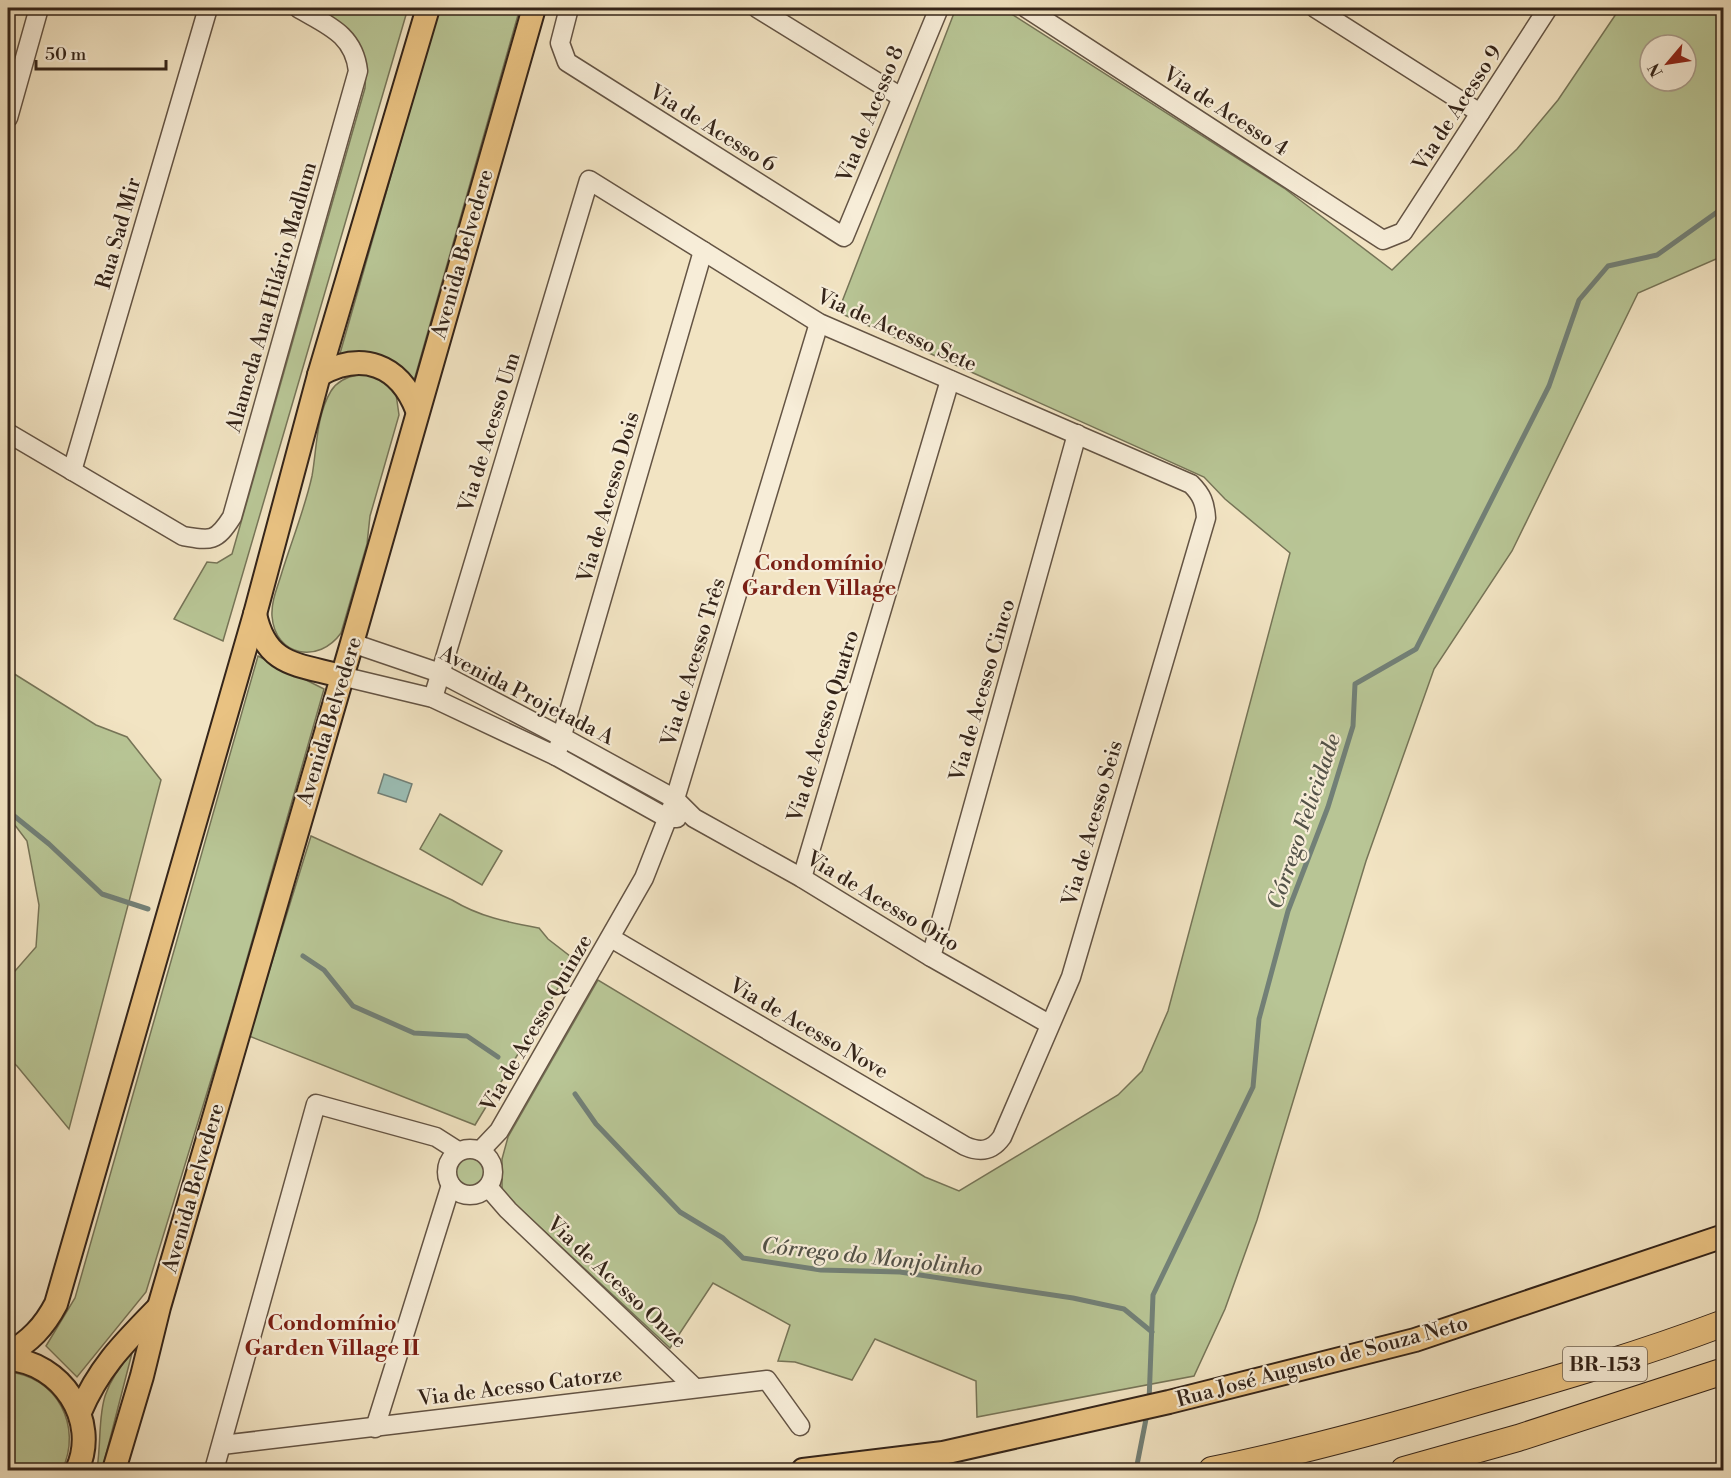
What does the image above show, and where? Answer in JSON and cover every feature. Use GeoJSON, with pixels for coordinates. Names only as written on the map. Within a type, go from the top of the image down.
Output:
{"type":"FeatureCollection","features":[{"type":"Feature","properties":{"kind":"highway","name":"BR-153"},"geometry":{"type":"LineString","coordinates":[[1212,1470],[1303,1452],[1377,1431],[1646,1352],[1724,1323]]}},
{"type":"Feature","properties":{"kind":"highway","name":"BR-153"},"geometry":{"type":"LineString","coordinates":[[1404,1470],[1518,1438],[1724,1371]]}},
{"type":"Feature","properties":{"kind":"main road"},"geometry":{"type":"LineString","coordinates":[[8,1354],[25,1344],[44,1326],[56,1304],[255,614],[319,375],[428,8]]}},
{"type":"Feature","properties":{"kind":"main road","name":"Avenida Belvedere"},"geometry":{"type":"LineString","coordinates":[[80,1412],[92,1383],[114,1354],[159,1307],[534,8]]}},
{"type":"Feature","properties":{"kind":"main road"},"geometry":{"type":"LineString","coordinates":[[319,375],[334,366],[351,362],[369,363],[385,369],[405,386],[417,410]]}},
{"type":"Feature","properties":{"kind":"main road"},"geometry":{"type":"LineString","coordinates":[[255,614],[258,631],[267,646],[280,658],[296,666],[341,676]]}},
{"type":"Feature","properties":{"kind":"main road","name":"Rua José Augusto de Souza Neto"},"geometry":{"type":"LineString","coordinates":[[803,1470],[943,1453],[1169,1402],[1415,1340],[1724,1236]]}},
{"type":"Feature","properties":{"kind":"main road"},"geometry":{"type":"LineString","coordinates":[[114,1470],[142,1376],[159,1307]]}},
{"type":"Feature","properties":{"kind":"main road"},"geometry":{"type":"LineString","coordinates":[[8,1359],[28,1363],[54,1377],[65,1387],[80,1412],[84,1439],[79,1469]]}},
{"type":"Feature","properties":{"kind":"street"},"geometry":{"type":"LineString","coordinates":[[8,118],[39,8]]}},
{"type":"Feature","properties":{"kind":"street","name":"Rua Sad Mir"},"geometry":{"type":"LineString","coordinates":[[72,471],[208,8]]}},
{"type":"Feature","properties":{"kind":"street","name":"Alameda Ana Hilário Madlum"},"geometry":{"type":"LineString","coordinates":[[72,471],[183,536],[207,540],[221,534],[232,517],[358,71],[356,54],[345,37],[298,8]]}},
{"type":"Feature","properties":{"kind":"street","name":"Via de Acesso 6"},"geometry":{"type":"LineString","coordinates":[[569,8],[560,43],[561,53],[575,68],[844,237]]}},
{"type":"Feature","properties":{"kind":"street"},"geometry":{"type":"LineString","coordinates":[[757,8],[901,98]]}},
{"type":"Feature","properties":{"kind":"street","name":"Via de Acesso 8"},"geometry":{"type":"LineString","coordinates":[[844,237],[939,8]]}},
{"type":"Feature","properties":{"kind":"street","name":"Via de Acesso 4"},"geometry":{"type":"LineString","coordinates":[[1026,8],[1383,240],[1403,232]]}},
{"type":"Feature","properties":{"kind":"street"},"geometry":{"type":"LineString","coordinates":[[1315,8],[1480,113]]}},
{"type":"Feature","properties":{"kind":"street","name":"Via de Acesso 9"},"geometry":{"type":"LineString","coordinates":[[1403,232],[1548,8]]}},
{"type":"Feature","properties":{"kind":"street","name":"Via de Acesso Sete"},"geometry":{"type":"LineString","coordinates":[[588,180],[819,323],[1191,484],[1200,493]]}},
{"type":"Feature","properties":{"kind":"street","name":"Via de Acesso Um"},"geometry":{"type":"LineString","coordinates":[[433,698],[588,180]]}},
{"type":"Feature","properties":{"kind":"street","name":"Via de Acesso Dois"},"geometry":{"type":"LineString","coordinates":[[556,756],[703,251]]}},
{"type":"Feature","properties":{"kind":"street","name":"Via de Acesso Três"},"geometry":{"type":"LineString","coordinates":[[611,938],[644,878],[675,799],[819,323]]}},
{"type":"Feature","properties":{"kind":"street","name":"Via de Acesso Quatro"},"geometry":{"type":"LineString","coordinates":[[801,878],[950,380]]}},
{"type":"Feature","properties":{"kind":"street"},"geometry":{"type":"LineString","coordinates":[[8,433],[72,471]]}},
{"type":"Feature","properties":{"kind":"street","name":"Via de Acesso Cinco"},"geometry":{"type":"LineString","coordinates":[[931,957],[1077,434]]}},
{"type":"Feature","properties":{"kind":"street","name":"Via de Acesso Seis"},"geometry":{"type":"LineString","coordinates":[[986,1150],[996,1146],[1002,1137],[1071,977],[1206,518],[1205,505],[1200,493]]}},
{"type":"Feature","properties":{"kind":"street","name":"Avenida Projetada A"},"geometry":{"type":"LineString","coordinates":[[352,644],[440,673],[675,799]]}},
{"type":"Feature","properties":{"kind":"street"},"geometry":{"type":"LineString","coordinates":[[380,686],[388,656]]}},
{"type":"Feature","properties":{"kind":"street","name":"Avenida Projetada A"},"geometry":{"type":"LineString","coordinates":[[341,676],[433,698],[556,756],[667,818]]}},
{"type":"Feature","properties":{"kind":"street","name":"Via de Acesso Oito"},"geometry":{"type":"LineString","coordinates":[[675,799],[694,818],[801,878],[931,957],[1049,1024]]}},
{"type":"Feature","properties":{"kind":"street","name":"Via de Acesso Oito"},"geometry":{"type":"LineString","coordinates":[[667,818],[694,818]]}},
{"type":"Feature","properties":{"kind":"street","name":"Via de Acesso Quinze"},"geometry":{"type":"LineString","coordinates":[[485,1156],[611,938]]}},
{"type":"Feature","properties":{"kind":"street","name":"Via de Acesso Nove"},"geometry":{"type":"LineString","coordinates":[[611,938],[965,1146],[975,1150],[986,1150]]}},
{"type":"Feature","properties":{"kind":"street"},"geometry":{"type":"LineString","coordinates":[[214,1470],[316,1104],[436,1137],[454,1156]]}},
{"type":"Feature","properties":{"kind":"street"},"geometry":{"type":"LineString","coordinates":[[375,1428],[441,1215],[469,1190],[493,1174],[485,1156],[471,1148],[454,1156],[447,1173],[469,1190]]}},
{"type":"Feature","properties":{"kind":"street","name":"Via de Acesso Onze"},"geometry":{"type":"LineString","coordinates":[[469,1190],[508,1210],[694,1387]]}},
{"type":"Feature","properties":{"kind":"street","name":"Via de Acesso Catorze"},"geometry":{"type":"LineString","coordinates":[[222,1445],[767,1380],[800,1426]]}},
{"type":"Feature","properties":{"kind":"green space"},"geometry":{"type":"Polygon","coordinates":[[[314,8],[408,8],[223,641],[174,619],[207,562],[217,563],[232,554],[365,88],[366,71],[361,47],[348,30],[314,8]]]}},
{"type":"Feature","properties":{"kind":"green space"},"geometry":{"type":"Polygon","coordinates":[[[439,8],[520,8],[413,384],[339,357],[439,8]]]}},
{"type":"Feature","properties":{"kind":"green space"},"geometry":{"type":"Polygon","coordinates":[[[956,8],[1002,8],[1284,188],[1392,270],[1517,149],[1558,100],[1620,8],[1723,8],[1723,256],[1638,293],[1512,551],[1434,669],[1366,861],[1257,1220],[1225,1309],[1194,1376],[977,1417],[976,1381],[875,1339],[852,1380],[795,1362],[778,1361],[790,1325],[713,1283],[670,1348],[502,1192],[502,1159],[508,1137],[598,980],[925,1177],[959,1191],[1118,1095],[1142,1071],[1168,1011],[1290,553],[1225,499],[1204,477],[838,312],[956,8]]]}},
{"type":"Feature","properties":{"kind":"green space"},"geometry":{"type":"Polygon","coordinates":[[[368,375],[385,382],[396,394],[399,415],[370,516],[367,544],[341,633],[332,643],[321,649],[299,652],[289,648],[275,630],[272,616],[274,599],[309,488],[322,411],[336,385],[346,378],[368,375]]]}},
{"type":"Feature","properties":{"kind":"green space"},"geometry":{"type":"Polygon","coordinates":[[[258,656],[324,689],[232,1011],[146,1292],[77,1377],[46,1346],[75,1298],[258,656]]]}},
{"type":"Feature","properties":{"kind":"green space"},"geometry":{"type":"Polygon","coordinates":[[[8,670],[96,725],[127,737],[161,780],[69,1129],[8,1058],[8,979],[36,947],[39,905],[27,841],[8,816],[8,670]]]}},
{"type":"Feature","properties":{"kind":"green space"},"geometry":{"type":"Polygon","coordinates":[[[440,814],[502,851],[482,885],[420,849],[440,814]]]}},
{"type":"Feature","properties":{"kind":"green space"},"geometry":{"type":"Polygon","coordinates":[[[311,836],[473,911],[539,928],[548,939],[575,960],[475,1125],[249,1036],[311,836]]]}},
{"type":"Feature","properties":{"kind":"green space"},"geometry":{"type":"Polygon","coordinates":[[[470,1155],[482,1159],[486,1171],[482,1183],[470,1187],[458,1183],[454,1171],[458,1159],[470,1155]]]}},
{"type":"Feature","properties":{"kind":"green space"},"geometry":{"type":"Polygon","coordinates":[[[132,1353],[102,1470],[97,1470],[105,1396],[119,1369],[132,1353]]]}},
{"type":"Feature","properties":{"kind":"green space"},"geometry":{"type":"Polygon","coordinates":[[[8,1372],[40,1383],[52,1393],[61,1406],[67,1421],[69,1437],[68,1454],[62,1470],[8,1470],[8,1372]]]}},
{"type":"Feature","properties":{"kind":"water"},"geometry":{"type":"Polygon","coordinates":[[[384,774],[412,784],[406,802],[378,793],[384,774]]]}},
{"type":"Feature","properties":{"kind":"waterway","name":"Córrego Felicidade"},"geometry":{"type":"LineString","coordinates":[[1149,1402],[1153,1295],[1253,1087],[1259,1019],[1288,911],[1328,807],[1353,726],[1355,684],[1416,649],[1549,386],[1579,300],[1608,266],[1657,255],[1720,210],[1724,202]]}},
{"type":"Feature","properties":{"kind":"waterway","name":"Córrego do Monjolinho"},"geometry":{"type":"LineString","coordinates":[[8,811],[49,844],[102,894],[148,909]]}},
{"type":"Feature","properties":{"kind":"waterway","name":"Córrego do Monjolinho"},"geometry":{"type":"LineString","coordinates":[[303,956],[324,970],[353,1006],[414,1033],[467,1036],[498,1057]]}},
{"type":"Feature","properties":{"kind":"waterway","name":"Córrego do Monjolinho"},"geometry":{"type":"LineString","coordinates":[[575,1094],[596,1124],[680,1212],[723,1238],[743,1258],[821,1270],[900,1272],[1073,1298],[1124,1309],[1152,1332]]}},
{"type":"Feature","properties":{"kind":"waterway","name":"Córrego Felicidade"},"geometry":{"type":"LineString","coordinates":[[1136,1470],[1147,1414]]}},
{"type":"Feature","properties":{"kind":"district","name":"Condomínio Garden Village"},"geometry":{"type":"Point","coordinates":[819,574]}},
{"type":"Feature","properties":{"kind":"district","name":"Condomínio Garden Village II"},"geometry":{"type":"Point","coordinates":[332,1334]}}]}
